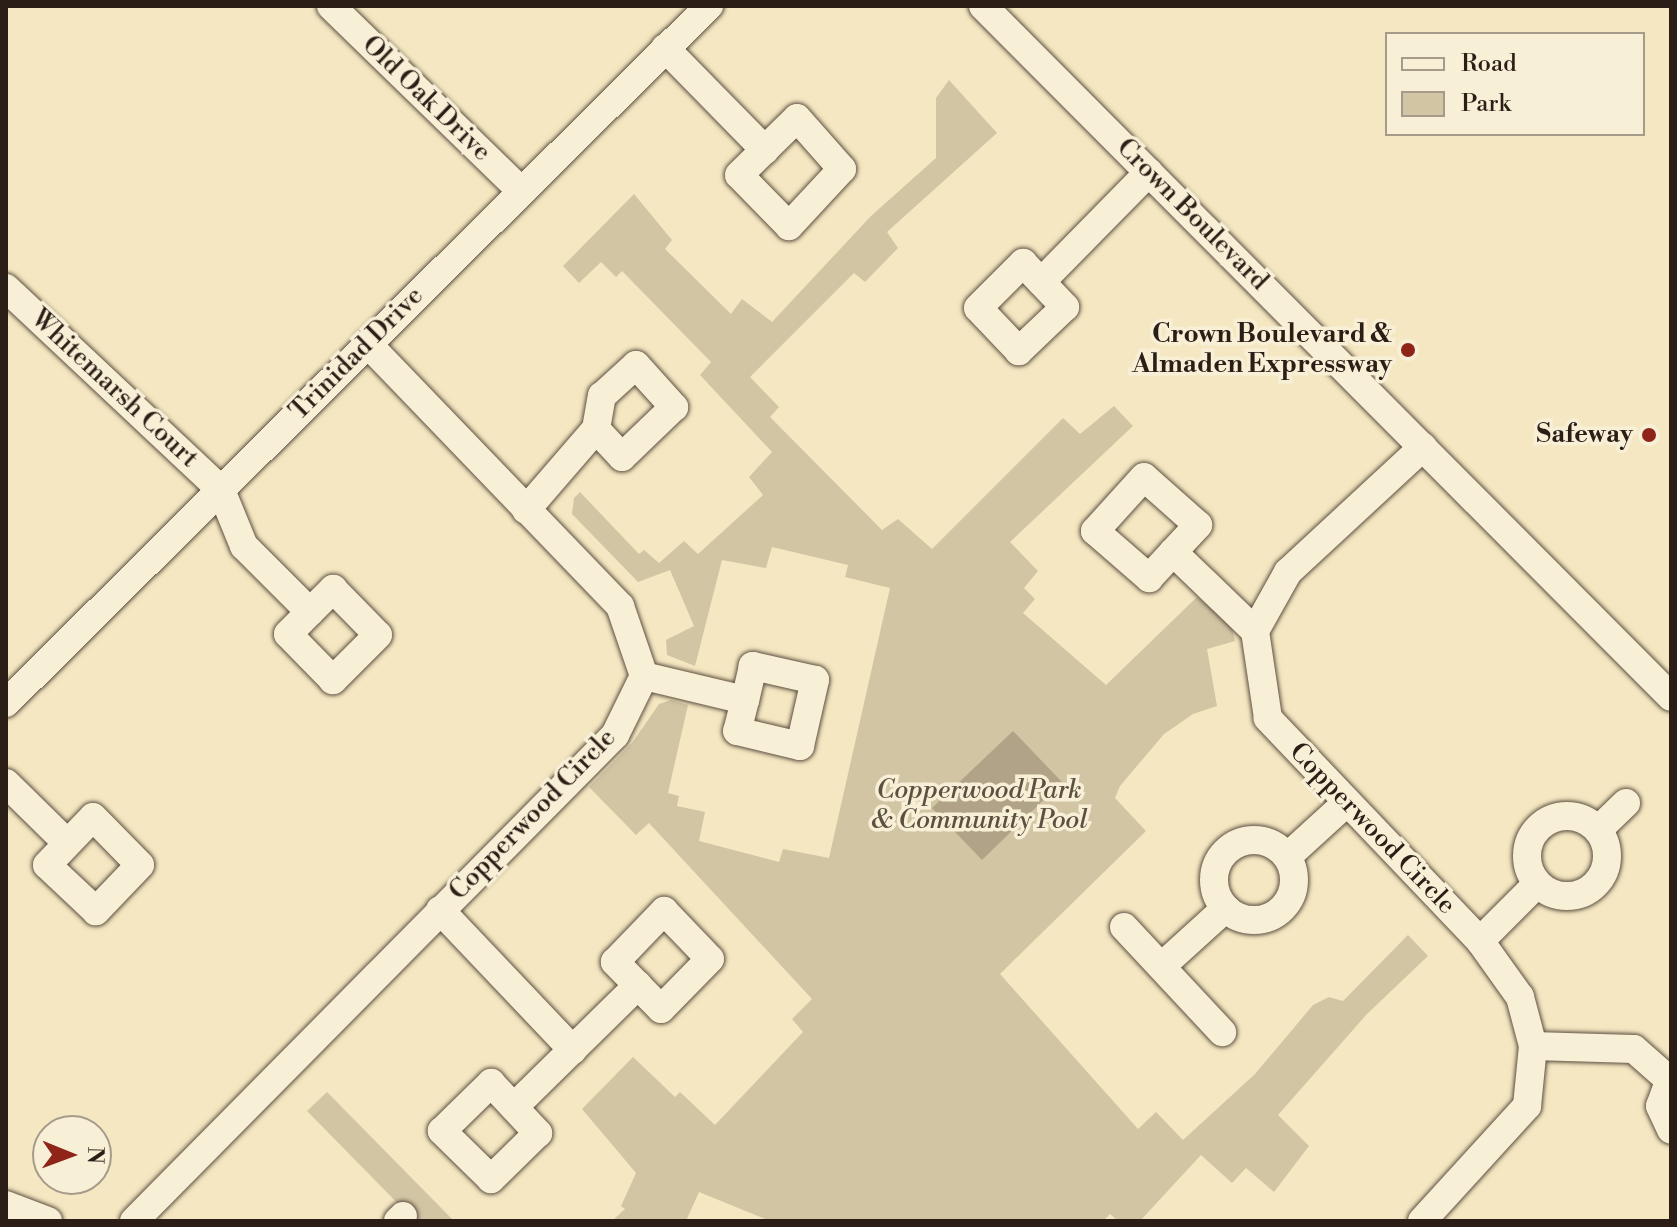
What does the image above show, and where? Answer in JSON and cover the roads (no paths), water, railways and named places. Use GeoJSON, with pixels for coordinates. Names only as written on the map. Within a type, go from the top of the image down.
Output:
{"type":"FeatureCollection","features":[{"type":"Feature","properties":{"kind":"street","name":"Old Oak Drive"},"geometry":{"type":"LineString","coordinates":[[331,6],[521,191]]}},
{"type":"Feature","properties":{"kind":"street","name":"Trinidad Drive"},"geometry":{"type":"LineString","coordinates":[[6,703],[709,6]]}},
{"type":"Feature","properties":{"kind":"street","name":"Crown Boulevard"},"geometry":{"type":"LineString","coordinates":[[983,6],[1671,697]]}},
{"type":"Feature","properties":{"kind":"street"},"geometry":{"type":"LineString","coordinates":[[665,48],[765,150]]}},
{"type":"Feature","properties":{"kind":"street"},"geometry":{"type":"LineString","coordinates":[[1041,282],[1149,172]]}},
{"type":"Feature","properties":{"kind":"street","name":"Whitemarsh Court"},"geometry":{"type":"LineString","coordinates":[[6,288],[221,490]]}},
{"type":"Feature","properties":{"kind":"street"},"geometry":{"type":"LineString","coordinates":[[368,344],[620,606],[644,676],[745,700]]}},
{"type":"Feature","properties":{"kind":"street"},"geometry":{"type":"LineString","coordinates":[[526,510],[596,429]]}},
{"type":"Feature","properties":{"kind":"street"},"geometry":{"type":"LineString","coordinates":[[1173,552],[1255,631],[1288,572],[1423,447]]}},
{"type":"Feature","properties":{"kind":"street"},"geometry":{"type":"LineString","coordinates":[[221,490],[244,546],[310,612]]}},
{"type":"Feature","properties":{"kind":"street","name":"Copperwood Circle"},"geometry":{"type":"LineString","coordinates":[[1255,631],[1268,718],[1345,804],[1480,941],[1520,997],[1533,1046],[1527,1106],[1422,1221]]}},
{"type":"Feature","properties":{"kind":"street","name":"Copperwood Circle"},"geometry":{"type":"LineString","coordinates":[[134,1221],[615,735],[644,676]]}},
{"type":"Feature","properties":{"kind":"street"},"geometry":{"type":"LineString","coordinates":[[6,783],[67,843]]}},
{"type":"Feature","properties":{"kind":"street"},"geometry":{"type":"LineString","coordinates":[[1598,830],[1626,803]]}},
{"type":"Feature","properties":{"kind":"street"},"geometry":{"type":"LineString","coordinates":[[1287,857],[1345,804]]}},
{"type":"Feature","properties":{"kind":"street"},"geometry":{"type":"LineString","coordinates":[[1564,816],[1588,821],[1598,830],[1608,855],[1599,882],[1576,896],[1562,897],[1537,884],[1527,861],[1540,826],[1564,816]]}},
{"type":"Feature","properties":{"kind":"street"},"geometry":{"type":"LineString","coordinates":[[1266,842],[1287,857],[1294,882],[1285,906],[1274,915],[1249,920],[1226,908],[1215,885],[1215,872],[1229,849],[1240,843],[1266,842]]}},
{"type":"Feature","properties":{"kind":"street"},"geometry":{"type":"LineString","coordinates":[[1480,941],[1537,884]]}},
{"type":"Feature","properties":{"kind":"street"},"geometry":{"type":"LineString","coordinates":[[1162,966],[1226,908]]}},
{"type":"Feature","properties":{"kind":"street"},"geometry":{"type":"LineString","coordinates":[[440,910],[573,1050]]}},
{"type":"Feature","properties":{"kind":"street"},"geometry":{"type":"LineString","coordinates":[[1124,927],[1222,1032]]}},
{"type":"Feature","properties":{"kind":"street"},"geometry":{"type":"LineString","coordinates":[[514,1107],[638,985]]}},
{"type":"Feature","properties":{"kind":"street"},"geometry":{"type":"LineString","coordinates":[[1533,1046],[1634,1049],[1670,1077],[1660,1106],[1671,1130]]}},
{"type":"Feature","properties":{"kind":"street"},"geometry":{"type":"LineString","coordinates":[[6,1205],[48,1221]]}},
{"type":"Feature","properties":{"kind":"place","name":"Crown Boulevard & Almaden Expressway"},"geometry":{"type":"Point","coordinates":[1408,350]}},
{"type":"Feature","properties":{"kind":"place","name":"Safeway"},"geometry":{"type":"Point","coordinates":[1649,435]}},
{"type":"Feature","properties":{"kind":"park label","name":"Copperwood Park & Community Pool"},"geometry":{"type":"Point","coordinates":[979,806]}}]}
